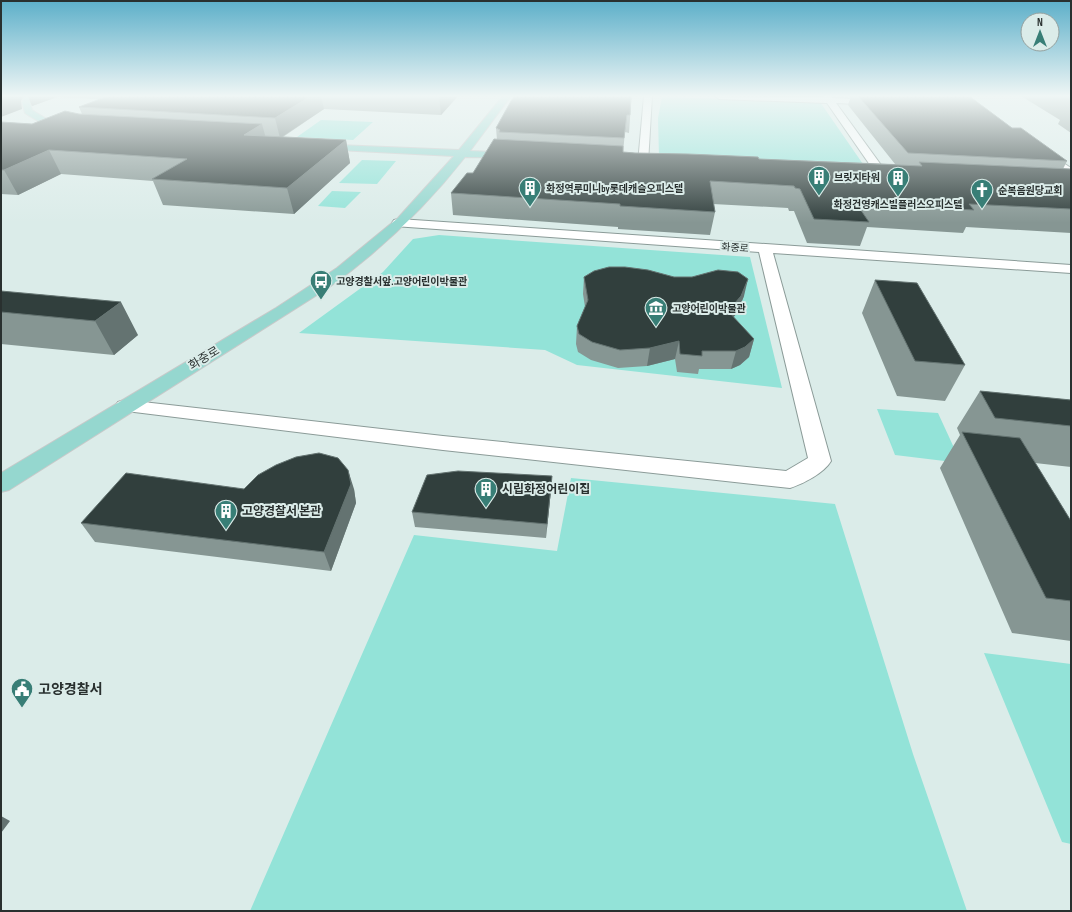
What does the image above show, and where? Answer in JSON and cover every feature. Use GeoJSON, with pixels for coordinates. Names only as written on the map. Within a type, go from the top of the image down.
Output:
{"type":"FeatureCollection","features":[{"type":"Feature","properties":{"kind":"main road","name":"화중로"},"geometry":{"type":"LineString","coordinates":[[1,484],[125,406],[307,296],[362,256],[399,223],[462,154],[474,139]]}},
{"type":"Feature","properties":{"kind":"main road"},"geometry":{"type":"LineString","coordinates":[[306,146],[527,157]]}},
{"type":"Feature","properties":{"kind":"main road"},"geometry":{"type":"LineString","coordinates":[[868,175],[887,176]]}},
{"type":"Feature","properties":{"kind":"street"},"geometry":{"type":"LineString","coordinates":[[643,163],[645,139]]}},
{"type":"Feature","properties":{"kind":"street"},"geometry":{"type":"LineString","coordinates":[[859,139],[887,176]]}},
{"type":"Feature","properties":{"kind":"street"},"geometry":{"type":"LineString","coordinates":[[1032,145],[1071,172]]}},
{"type":"Feature","properties":{"kind":"street","name":"화중로"},"geometry":{"type":"LineString","coordinates":[[399,223],[1071,269]]}},
{"type":"Feature","properties":{"kind":"street"},"geometry":{"type":"LineString","coordinates":[[125,406],[443,443],[790,480],[820,461],[765,249]]}},
{"type":"Feature","properties":{"kind":"shaded area"},"geometry":{"type":"Polygon","coordinates":[[[326,139],[355,139],[353,140],[326,139]]]}},
{"type":"Feature","properties":{"kind":"shaded area"},"geometry":{"type":"Polygon","coordinates":[[[659,139],[845,139],[865,167],[659,157],[659,139]]]}},
{"type":"Feature","properties":{"kind":"shaded area"},"geometry":{"type":"Polygon","coordinates":[[[362,160],[396,161],[377,184],[339,183],[362,160]]]}},
{"type":"Feature","properties":{"kind":"shaded area"},"geometry":{"type":"Polygon","coordinates":[[[332,191],[361,192],[345,208],[318,206],[332,191]]]}},
{"type":"Feature","properties":{"kind":"shaded area"},"geometry":{"type":"Polygon","coordinates":[[[439,235],[750,257],[782,388],[577,365],[545,350],[299,333],[383,272],[413,239],[439,235]]]}},
{"type":"Feature","properties":{"kind":"shaded area"},"geometry":{"type":"Polygon","coordinates":[[[877,409],[938,413],[961,463],[895,455],[877,409]]]}},
{"type":"Feature","properties":{"kind":"shaded area"},"geometry":{"type":"Polygon","coordinates":[[[571,478],[835,504],[913,754],[967,911],[250,911],[414,535],[557,551],[571,478]]]}},
{"type":"Feature","properties":{"kind":"shaded area"},"geometry":{"type":"Polygon","coordinates":[[[984,653],[1071,664],[1071,844],[1062,842],[984,653]]]}},
{"type":"Feature","properties":{"kind":"building"},"geometry":{"type":"Polygon","coordinates":[[[1,139],[317,139],[346,140],[287,188],[152,179],[187,159],[49,150],[1,170],[1,139]]]}},
{"type":"Feature","properties":{"kind":"building"},"geometry":{"type":"Polygon","coordinates":[[[494,139],[623,146],[623,152],[635,153],[758,157],[759,159],[922,166],[919,162],[1071,169],[1071,209],[969,204],[974,210],[856,203],[869,222],[814,219],[800,189],[795,188],[794,186],[710,181],[715,212],[451,193],[467,173],[473,173],[494,139]]]}},
{"type":"Feature","properties":{"kind":"building"},"geometry":{"type":"Polygon","coordinates":[[[895,139],[1036,139],[1067,161],[908,153],[895,139]]]}},
{"type":"Feature","properties":{"kind":"building","name":"고양어린이박물관"},"geometry":{"type":"Polygon","coordinates":[[[609,267],[625,267],[648,270],[674,277],[692,277],[718,270],[738,272],[748,279],[741,296],[728,311],[754,339],[745,347],[736,351],[702,351],[702,356],[680,354],[679,341],[650,348],[620,350],[592,342],[579,334],[577,326],[588,300],[584,277],[594,271],[609,267]]]}},
{"type":"Feature","properties":{"kind":"building"},"geometry":{"type":"Polygon","coordinates":[[[875,280],[917,283],[965,365],[915,361],[875,280]]]}},
{"type":"Feature","properties":{"kind":"building"},"geometry":{"type":"Polygon","coordinates":[[[1,291],[121,302],[95,321],[1,312],[1,291]]]}},
{"type":"Feature","properties":{"kind":"building"},"geometry":{"type":"Polygon","coordinates":[[[980,391],[1071,400],[1071,426],[995,418],[980,391]]]}},
{"type":"Feature","properties":{"kind":"building"},"geometry":{"type":"Polygon","coordinates":[[[962,432],[1020,438],[1071,521],[1071,601],[1046,598],[962,432]]]}},
{"type":"Feature","properties":{"kind":"building","name":"고양경찰서 본관"},"geometry":{"type":"Polygon","coordinates":[[[319,453],[338,458],[348,470],[351,484],[324,552],[81,523],[126,473],[244,489],[258,475],[276,465],[296,457],[319,453]]]}},
{"type":"Feature","properties":{"kind":"building","name":"시립화정어린이집"},"geometry":{"type":"Polygon","coordinates":[[[458,471],[552,476],[547,524],[412,512],[427,475],[458,471]]]}},
{"type":"Feature","properties":{"kind":"place","name":"브릿지타워"},"geometry":{"type":"Point","coordinates":[819,196]}},
{"type":"Feature","properties":{"kind":"place","name":"화정건영캐스빌플러스오피스텔"},"geometry":{"type":"Point","coordinates":[898,198]}},
{"type":"Feature","properties":{"kind":"place","name":"화정역루미니by롯데캐슬오피스텔"},"geometry":{"type":"Point","coordinates":[530,208]}},
{"type":"Feature","properties":{"kind":"place","name":"순복음원당교회"},"geometry":{"type":"Point","coordinates":[982,210]}},
{"type":"Feature","properties":{"kind":"place","name":"고양경찰서앞.고양어린이박물관"},"geometry":{"type":"Point","coordinates":[321,300]}},
{"type":"Feature","properties":{"kind":"place","name":"고양어린이박물관"},"geometry":{"type":"Point","coordinates":[656,328]}},
{"type":"Feature","properties":{"kind":"place","name":"시립화정어린이집"},"geometry":{"type":"Point","coordinates":[486,508]}},
{"type":"Feature","properties":{"kind":"place","name":"고양경찰서 본관"},"geometry":{"type":"Point","coordinates":[226,530]}},
{"type":"Feature","properties":{"kind":"place","name":"고양경찰서"},"geometry":{"type":"Point","coordinates":[22,708]}}]}
